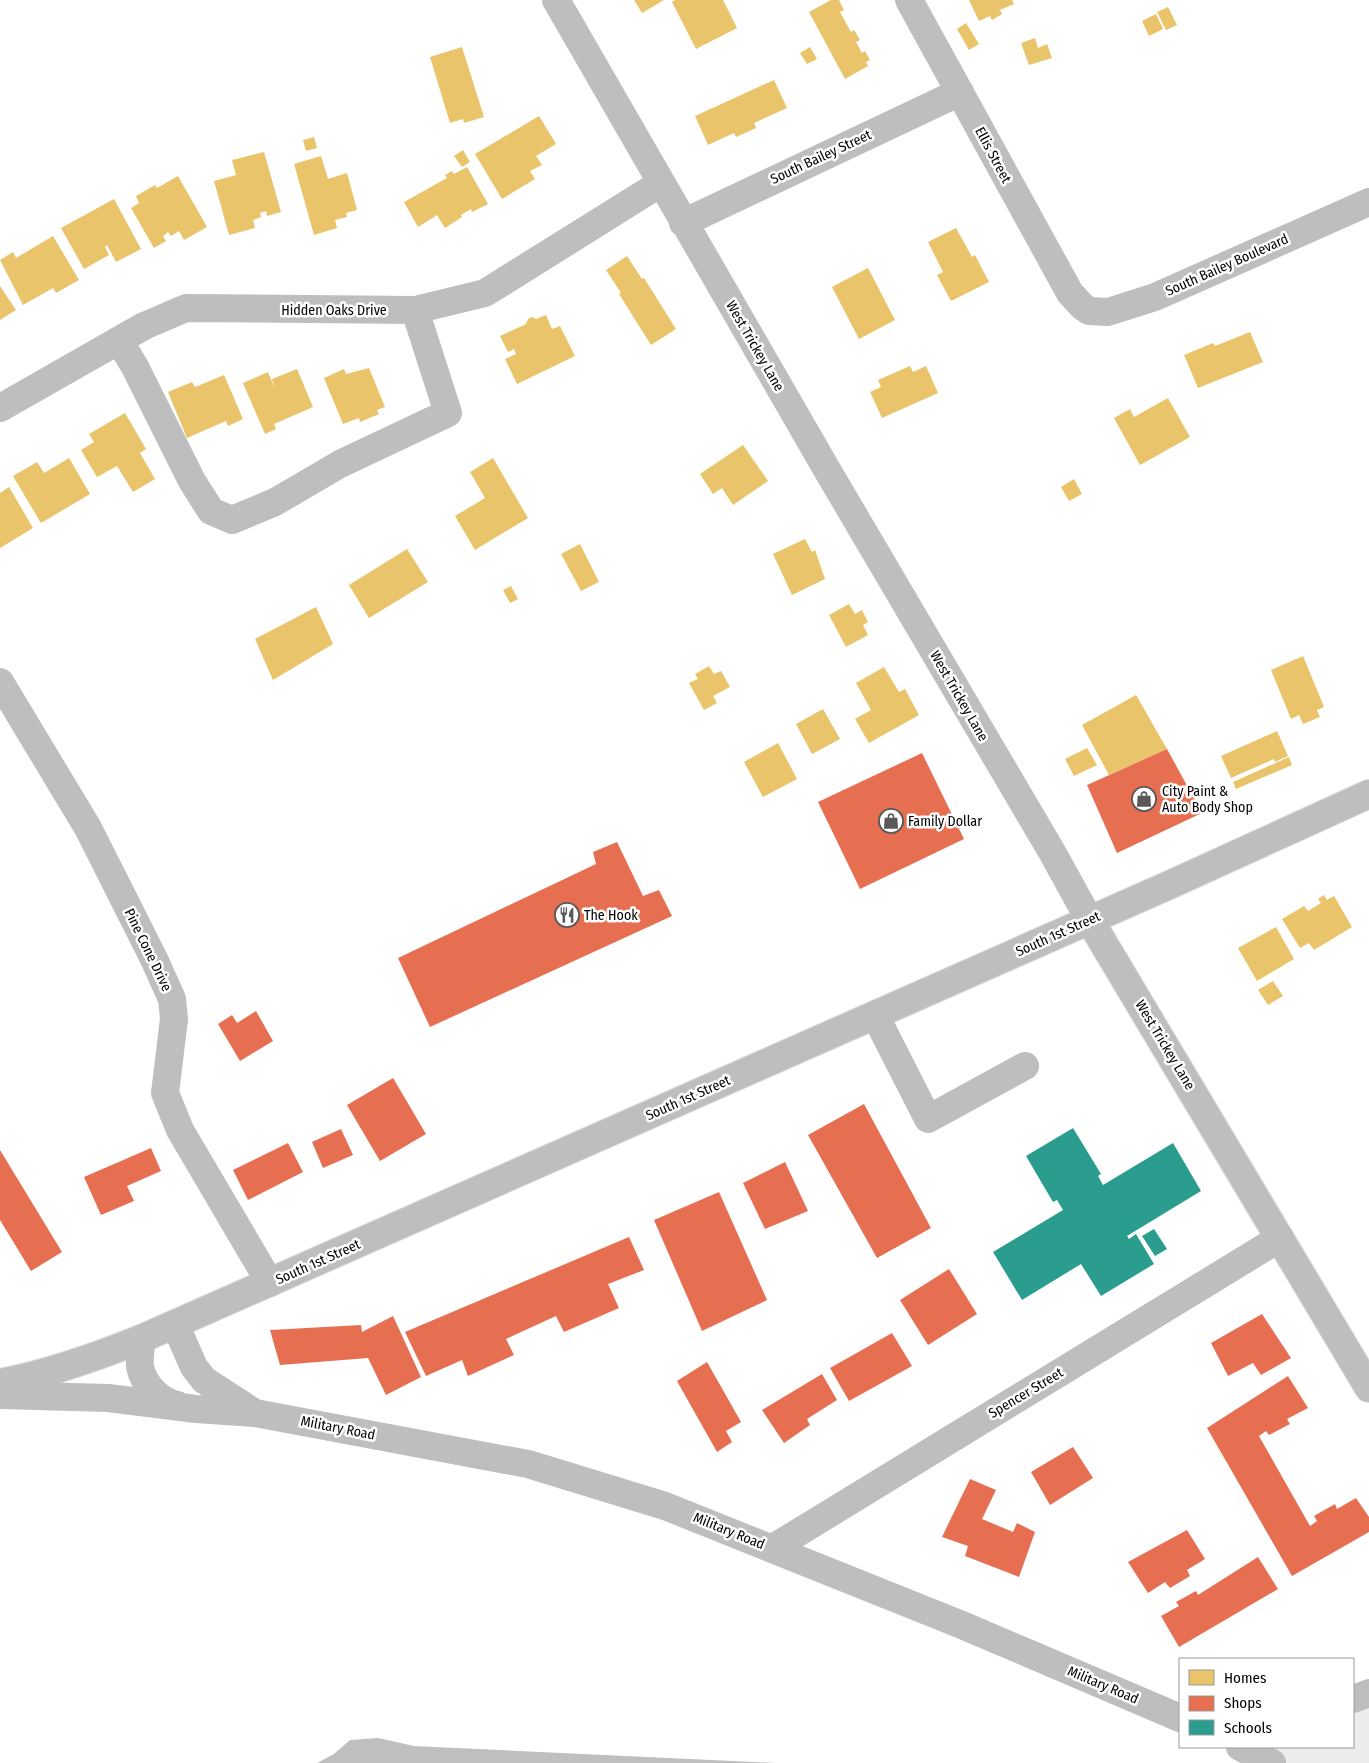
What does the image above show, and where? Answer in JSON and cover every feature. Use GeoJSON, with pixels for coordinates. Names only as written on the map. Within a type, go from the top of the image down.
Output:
{"type":"FeatureCollection","features":[{"type":"Feature","properties":{"kind":"street","name":"West Trickey Lane"},"geometry":{"type":"LineString","coordinates":[[556,0],[683,223],[1052,852],[1089,920],[1369,1388]]}},
{"type":"Feature","properties":{"kind":"street","name":"Ellis Street"},"geometry":{"type":"LineString","coordinates":[[909,0],[1024,212],[1070,293],[1082,306]]}},
{"type":"Feature","properties":{"kind":"street","name":"South Bailey Street"},"geometry":{"type":"LineString","coordinates":[[683,223],[960,92]]}},
{"type":"Feature","properties":{"kind":"street","name":"Hidden Oaks Drive"},"geometry":{"type":"LineString","coordinates":[[0,408],[144,326],[186,308],[415,310],[485,293],[661,183]]}},
{"type":"Feature","properties":{"kind":"street","name":"South Bailey Boulevard"},"geometry":{"type":"LineString","coordinates":[[1082,306],[1089,311],[1108,312],[1155,298],[1369,202]]}},
{"type":"Feature","properties":{"kind":"street"},"geometry":{"type":"LineString","coordinates":[[119,340],[211,511],[232,520],[275,502],[340,464],[448,413],[415,310]]}},
{"type":"Feature","properties":{"kind":"street","name":"Pine Cone Drive"},"geometry":{"type":"LineString","coordinates":[[0,682],[88,828],[172,999],[174,1019],[165,1093],[180,1130],[270,1283]]}},
{"type":"Feature","properties":{"kind":"street","name":"South 1st Street"},"geometry":{"type":"LineString","coordinates":[[0,1383],[82,1361],[141,1339],[875,1015],[1369,794]]}},
{"type":"Feature","properties":{"kind":"street"},"geometry":{"type":"LineString","coordinates":[[875,1015],[928,1119],[1025,1066]]}},
{"type":"Feature","properties":{"kind":"street","name":"Spencer Street"},"geometry":{"type":"LineString","coordinates":[[773,1548],[1280,1238]]}},
{"type":"Feature","properties":{"kind":"street","name":"Military Road"},"geometry":{"type":"LineString","coordinates":[[175,1324],[194,1367],[204,1380],[256,1413]]}},
{"type":"Feature","properties":{"kind":"street","name":"Military Road"},"geometry":{"type":"LineString","coordinates":[[141,1339],[140,1367],[154,1393],[168,1403],[196,1409]]}},
{"type":"Feature","properties":{"kind":"street","name":"Military Road"},"geometry":{"type":"LineString","coordinates":[[0,1395],[108,1398],[196,1409],[256,1413],[528,1464],[665,1506],[773,1548],[962,1625],[1179,1718]]}},
{"type":"Feature","properties":{"kind":"street"},"geometry":{"type":"LineString","coordinates":[[1354,1699],[1369,1693]]}},
{"type":"Feature","properties":{"kind":"street"},"geometry":{"type":"LineString","coordinates":[[1243,1748],[1272,1757]]}},
{"type":"Feature","properties":{"kind":"shaded area"},"geometry":{"type":"Polygon","coordinates":[[[1369,1693],[1369,1763],[1272,1763],[1268,1760],[1275,1748],[1354,1748],[1354,1699],[1369,1693]]]}},
{"type":"Feature","properties":{"kind":"shaded area"},"geometry":{"type":"Polygon","coordinates":[[[378,1738],[414,1746],[776,1763],[317,1763],[334,1754],[350,1740],[378,1738]]]}},
{"type":"Feature","properties":{"kind":"building: Homes"},"geometry":{"type":"Polygon","coordinates":[[[634,0],[664,0],[642,13],[634,0]]]}},
{"type":"Feature","properties":{"kind":"building: Homes"},"geometry":{"type":"Polygon","coordinates":[[[675,0],[723,0],[737,28],[696,49],[672,2],[675,0]]]}},
{"type":"Feature","properties":{"kind":"building: Homes"},"geometry":{"type":"Polygon","coordinates":[[[831,0],[839,0],[844,10],[840,12],[851,32],[854,30],[860,40],[856,42],[862,53],[865,51],[870,60],[866,62],[868,66],[845,79],[809,12],[831,0]]]}},
{"type":"Feature","properties":{"kind":"building: Homes"},"geometry":{"type":"Polygon","coordinates":[[[969,0],[1012,0],[1014,4],[1000,10],[1002,14],[992,20],[990,16],[979,21],[969,0]]]}},
{"type":"Feature","properties":{"kind":"building: Homes"},"geometry":{"type":"Polygon","coordinates":[[[1168,7],[1177,25],[1166,30],[1157,12],[1168,7]]]}},
{"type":"Feature","properties":{"kind":"building: Homes"},"geometry":{"type":"Polygon","coordinates":[[[1156,14],[1163,29],[1149,36],[1142,21],[1156,14]]]}},
{"type":"Feature","properties":{"kind":"building: Homes"},"geometry":{"type":"Polygon","coordinates":[[[966,23],[979,44],[969,50],[957,29],[966,23]]]}},
{"type":"Feature","properties":{"kind":"building: Homes"},"geometry":{"type":"Polygon","coordinates":[[[1035,38],[1038,48],[1047,44],[1052,58],[1029,65],[1021,43],[1035,38]]]}},
{"type":"Feature","properties":{"kind":"building: Homes"},"geometry":{"type":"Polygon","coordinates":[[[462,47],[484,117],[464,123],[463,119],[450,123],[430,57],[462,47]]]}},
{"type":"Feature","properties":{"kind":"building: Homes"},"geometry":{"type":"Polygon","coordinates":[[[810,47],[817,59],[807,64],[800,53],[810,47]]]}},
{"type":"Feature","properties":{"kind":"building: Homes"},"geometry":{"type":"Polygon","coordinates":[[[774,80],[787,108],[754,123],[756,128],[736,137],[734,133],[708,145],[695,116],[774,80]]]}},
{"type":"Feature","properties":{"kind":"building: Homes"},"geometry":{"type":"Polygon","coordinates":[[[539,116],[556,144],[536,156],[542,165],[530,171],[535,179],[502,199],[475,154],[539,116]]]}},
{"type":"Feature","properties":{"kind":"building: Homes"},"geometry":{"type":"Polygon","coordinates":[[[314,137],[317,148],[306,151],[303,140],[314,137]]]}},
{"type":"Feature","properties":{"kind":"building: Homes"},"geometry":{"type":"Polygon","coordinates":[[[463,150],[470,162],[462,167],[454,156],[463,150]]]}},
{"type":"Feature","properties":{"kind":"building: Homes"},"geometry":{"type":"Polygon","coordinates":[[[264,152],[281,212],[267,216],[266,211],[260,213],[261,217],[253,220],[255,228],[229,235],[214,181],[236,175],[232,160],[264,152]]]}},
{"type":"Feature","properties":{"kind":"building: Homes"},"geometry":{"type":"Polygon","coordinates":[[[321,156],[328,179],[347,173],[357,210],[346,213],[347,217],[335,220],[337,228],[314,235],[294,164],[321,156]]]}},
{"type":"Feature","properties":{"kind":"building: Homes"},"geometry":{"type":"Polygon","coordinates":[[[467,167],[488,204],[472,212],[471,209],[445,228],[437,215],[418,227],[404,202],[447,178],[445,175],[452,171],[454,174],[467,167]]]}},
{"type":"Feature","properties":{"kind":"building: Homes"},"geometry":{"type":"Polygon","coordinates":[[[178,176],[207,227],[184,240],[179,231],[171,236],[168,232],[163,236],[166,241],[154,248],[131,208],[139,203],[136,196],[155,185],[157,188],[178,176]]]}},
{"type":"Feature","properties":{"kind":"building: Homes"},"geometry":{"type":"Polygon","coordinates":[[[114,199],[141,249],[116,262],[107,245],[105,247],[109,255],[84,269],[61,228],[114,199]]]}},
{"type":"Feature","properties":{"kind":"building: Homes"},"geometry":{"type":"Polygon","coordinates":[[[956,228],[972,257],[975,255],[989,282],[951,301],[937,275],[943,272],[928,242],[956,228]]]}},
{"type":"Feature","properties":{"kind":"building: Homes"},"geometry":{"type":"Polygon","coordinates":[[[53,236],[79,280],[56,293],[53,288],[23,305],[0,260],[13,252],[16,258],[53,236]]]}},
{"type":"Feature","properties":{"kind":"building: Homes"},"geometry":{"type":"Polygon","coordinates":[[[627,256],[642,279],[644,278],[676,329],[651,345],[606,270],[627,256]]]}},
{"type":"Feature","properties":{"kind":"building: Homes"},"geometry":{"type":"Polygon","coordinates":[[[868,268],[895,320],[859,339],[832,287],[868,268]]]}},
{"type":"Feature","properties":{"kind":"building: Homes"},"geometry":{"type":"Polygon","coordinates":[[[0,286],[16,310],[0,320],[0,286]]]}},
{"type":"Feature","properties":{"kind":"building: Homes"},"geometry":{"type":"Polygon","coordinates":[[[546,315],[552,329],[560,326],[575,356],[517,384],[505,359],[516,354],[514,349],[508,352],[500,336],[526,324],[528,319],[532,317],[536,319],[546,315]]]}},
{"type":"Feature","properties":{"kind":"building: Homes"},"geometry":{"type":"Polygon","coordinates":[[[1250,332],[1263,362],[1198,388],[1184,355],[1213,343],[1215,346],[1250,332]]]}},
{"type":"Feature","properties":{"kind":"building: Homes"},"geometry":{"type":"Polygon","coordinates":[[[910,366],[913,372],[926,366],[938,393],[882,418],[870,392],[881,387],[878,380],[910,366]]]}},
{"type":"Feature","properties":{"kind":"building: Homes"},"geometry":{"type":"Polygon","coordinates":[[[369,368],[385,407],[377,410],[379,414],[360,422],[359,418],[343,424],[324,378],[344,369],[346,374],[369,368]]]}},
{"type":"Feature","properties":{"kind":"building: Homes"},"geometry":{"type":"Polygon","coordinates":[[[297,369],[313,407],[274,424],[276,429],[265,434],[243,383],[268,372],[275,389],[272,379],[297,369]]]}},
{"type":"Feature","properties":{"kind":"building: Homes"},"geometry":{"type":"Polygon","coordinates":[[[224,375],[243,419],[228,426],[226,421],[187,438],[168,392],[192,382],[195,387],[224,375]]]}},
{"type":"Feature","properties":{"kind":"building: Homes"},"geometry":{"type":"Polygon","coordinates":[[[1168,398],[1190,437],[1140,465],[1114,418],[1130,409],[1134,417],[1168,398]]]}},
{"type":"Feature","properties":{"kind":"building: Homes"},"geometry":{"type":"Polygon","coordinates":[[[125,413],[146,449],[140,453],[155,479],[133,492],[117,466],[97,477],[81,450],[94,442],[89,434],[125,413]]]}},
{"type":"Feature","properties":{"kind":"building: Homes"},"geometry":{"type":"Polygon","coordinates":[[[743,445],[768,481],[733,505],[722,488],[713,494],[700,474],[743,445]]]}},
{"type":"Feature","properties":{"kind":"building: Homes"},"geometry":{"type":"Polygon","coordinates":[[[69,458],[90,494],[41,523],[13,476],[37,462],[44,473],[69,458]]]}},
{"type":"Feature","properties":{"kind":"building: Homes"},"geometry":{"type":"Polygon","coordinates":[[[493,458],[528,518],[475,550],[455,516],[485,498],[470,472],[493,458]]]}},
{"type":"Feature","properties":{"kind":"building: Homes"},"geometry":{"type":"Polygon","coordinates":[[[1074,479],[1082,494],[1069,501],[1061,487],[1074,479]]]}},
{"type":"Feature","properties":{"kind":"building: Homes"},"geometry":{"type":"Polygon","coordinates":[[[9,487],[33,528],[0,548],[0,493],[9,487]]]}},
{"type":"Feature","properties":{"kind":"building: Homes"},"geometry":{"type":"Polygon","coordinates":[[[805,539],[812,552],[815,550],[825,579],[792,595],[773,554],[805,539]]]}},
{"type":"Feature","properties":{"kind":"building: Homes"},"geometry":{"type":"Polygon","coordinates":[[[580,544],[599,582],[581,591],[561,554],[580,544]]]}},
{"type":"Feature","properties":{"kind":"building: Homes"},"geometry":{"type":"Polygon","coordinates":[[[407,549],[428,582],[369,618],[349,585],[407,549]]]}},
{"type":"Feature","properties":{"kind":"building: Homes"},"geometry":{"type":"Polygon","coordinates":[[[511,586],[518,599],[510,603],[503,590],[511,586]]]}},
{"type":"Feature","properties":{"kind":"building: Homes"},"geometry":{"type":"Polygon","coordinates":[[[849,604],[855,614],[862,610],[868,622],[863,625],[868,635],[846,647],[829,615],[849,604]]]}},
{"type":"Feature","properties":{"kind":"building: Homes"},"geometry":{"type":"Polygon","coordinates":[[[316,607],[333,644],[273,680],[255,639],[316,607]]]}},
{"type":"Feature","properties":{"kind":"building: Homes"},"geometry":{"type":"Polygon","coordinates":[[[1303,656],[1324,707],[1317,710],[1320,717],[1303,724],[1299,715],[1291,719],[1271,670],[1303,656]]]}},
{"type":"Feature","properties":{"kind":"building: Homes"},"geometry":{"type":"Polygon","coordinates":[[[709,666],[714,674],[721,671],[730,687],[713,696],[717,703],[704,710],[689,683],[698,679],[695,674],[709,666]]]}},
{"type":"Feature","properties":{"kind":"building: Homes"},"geometry":{"type":"Polygon","coordinates":[[[884,667],[899,692],[905,689],[919,715],[869,743],[855,719],[871,710],[856,683],[884,667]]]}},
{"type":"Feature","properties":{"kind":"building: Homes"},"geometry":{"type":"Polygon","coordinates":[[[1136,695],[1167,749],[1109,775],[1082,725],[1136,695]]]}},
{"type":"Feature","properties":{"kind":"building: Homes"},"geometry":{"type":"Polygon","coordinates":[[[823,709],[840,739],[812,754],[796,724],[823,709]]]}},
{"type":"Feature","properties":{"kind":"building: Homes"},"geometry":{"type":"Polygon","coordinates":[[[1277,731],[1288,756],[1275,762],[1274,759],[1231,778],[1221,756],[1277,731]]]}},
{"type":"Feature","properties":{"kind":"building: Homes"},"geometry":{"type":"Polygon","coordinates":[[[778,743],[797,779],[763,797],[744,762],[778,743]]]}},
{"type":"Feature","properties":{"kind":"building: Homes"},"geometry":{"type":"Polygon","coordinates":[[[1087,748],[1097,765],[1074,776],[1065,759],[1087,748]]]}},
{"type":"Feature","properties":{"kind":"building: Homes"},"geometry":{"type":"Polygon","coordinates":[[[1289,757],[1292,765],[1236,789],[1233,782],[1289,757]]]}},
{"type":"Feature","properties":{"kind":"building: Homes"},"geometry":{"type":"Polygon","coordinates":[[[1324,895],[1327,900],[1334,896],[1352,927],[1314,950],[1309,943],[1300,948],[1282,919],[1304,906],[1308,911],[1321,903],[1318,899],[1324,895]]]}},
{"type":"Feature","properties":{"kind":"building: Homes"},"geometry":{"type":"Polygon","coordinates":[[[1276,927],[1294,959],[1257,981],[1238,948],[1276,927]]]}},
{"type":"Feature","properties":{"kind":"building: Homes"},"geometry":{"type":"Polygon","coordinates":[[[1273,981],[1283,996],[1268,1005],[1258,990],[1273,981]]]}},
{"type":"Feature","properties":{"kind":"building: Shops","name":"City Paint & Auto Body Shop"},"geometry":{"type":"Polygon","coordinates":[[[1167,749],[1202,813],[1117,853],[1087,785],[1167,749]]]}},
{"type":"Feature","properties":{"kind":"building: Shops","name":"Family Dollar"},"geometry":{"type":"Polygon","coordinates":[[[922,753],[964,839],[860,889],[818,802],[922,753]]]}},
{"type":"Feature","properties":{"kind":"building: Shops"},"geometry":{"type":"Polygon","coordinates":[[[617,842],[643,896],[659,890],[672,916],[430,1027],[398,958],[596,864],[593,852],[617,842]]]}},
{"type":"Feature","properties":{"kind":"building: Shops"},"geometry":{"type":"Polygon","coordinates":[[[256,1011],[273,1041],[240,1061],[218,1024],[232,1015],[237,1023],[256,1011]]]}},
{"type":"Feature","properties":{"kind":"building: Shops"},"geometry":{"type":"Polygon","coordinates":[[[393,1078],[426,1134],[380,1161],[347,1105],[393,1078]]]}},
{"type":"Feature","properties":{"kind":"building: Shops"},"geometry":{"type":"Polygon","coordinates":[[[864,1104],[931,1228],[877,1258],[808,1135],[864,1104]]]}},
{"type":"Feature","properties":{"kind":"building: Shops"},"geometry":{"type":"Polygon","coordinates":[[[341,1129],[353,1155],[323,1168],[312,1142],[341,1129]]]}},
{"type":"Feature","properties":{"kind":"building: Shops"},"geometry":{"type":"Polygon","coordinates":[[[288,1143],[303,1172],[248,1200],[233,1170],[288,1143]]]}},
{"type":"Feature","properties":{"kind":"building: Shops"},"geometry":{"type":"Polygon","coordinates":[[[151,1148],[161,1171],[127,1186],[134,1201],[101,1215],[84,1177],[151,1148]]]}},
{"type":"Feature","properties":{"kind":"building: Shops"},"geometry":{"type":"Polygon","coordinates":[[[0,1150],[62,1252],[31,1271],[0,1220],[0,1150]]]}},
{"type":"Feature","properties":{"kind":"building: Shops"},"geometry":{"type":"Polygon","coordinates":[[[785,1162],[808,1211],[765,1229],[743,1183],[785,1162]]]}},
{"type":"Feature","properties":{"kind":"building: Shops"},"geometry":{"type":"Polygon","coordinates":[[[719,1192],[767,1300],[702,1331],[654,1220],[719,1192]]]}},
{"type":"Feature","properties":{"kind":"building: Shops"},"geometry":{"type":"Polygon","coordinates":[[[629,1237],[644,1270],[608,1284],[619,1308],[564,1332],[556,1316],[506,1339],[514,1355],[468,1376],[462,1360],[426,1376],[405,1332],[629,1237]]]}},
{"type":"Feature","properties":{"kind":"building: Shops"},"geometry":{"type":"Polygon","coordinates":[[[949,1269],[977,1314],[928,1345],[900,1300],[949,1269]]]}},
{"type":"Feature","properties":{"kind":"building: Shops"},"geometry":{"type":"Polygon","coordinates":[[[1262,1314],[1291,1358],[1261,1375],[1253,1363],[1228,1376],[1211,1343],[1262,1314]]]}},
{"type":"Feature","properties":{"kind":"building: Shops"},"geometry":{"type":"Polygon","coordinates":[[[393,1316],[421,1377],[386,1395],[368,1358],[280,1365],[270,1330],[361,1325],[362,1332],[393,1316]]]}},
{"type":"Feature","properties":{"kind":"building: Shops"},"geometry":{"type":"Polygon","coordinates":[[[892,1333],[912,1366],[849,1401],[830,1368],[892,1333]]]}},
{"type":"Feature","properties":{"kind":"building: Shops"},"geometry":{"type":"Polygon","coordinates":[[[707,1362],[741,1422],[726,1431],[732,1442],[717,1452],[677,1381],[707,1362]]]}},
{"type":"Feature","properties":{"kind":"building: Shops"},"geometry":{"type":"Polygon","coordinates":[[[822,1374],[837,1400],[807,1419],[810,1425],[784,1443],[762,1410],[822,1374]]]}},
{"type":"Feature","properties":{"kind":"building: Shops"},"geometry":{"type":"Polygon","coordinates":[[[1288,1376],[1308,1408],[1287,1419],[1290,1424],[1269,1435],[1266,1431],[1259,1436],[1310,1526],[1317,1521],[1314,1516],[1335,1504],[1337,1509],[1356,1498],[1369,1517],[1369,1532],[1292,1576],[1207,1428],[1288,1376]]]}},
{"type":"Feature","properties":{"kind":"building: Shops"},"geometry":{"type":"Polygon","coordinates":[[[1073,1447],[1093,1478],[1050,1505],[1031,1472],[1073,1447]]]}},
{"type":"Feature","properties":{"kind":"building: Shops"},"geometry":{"type":"Polygon","coordinates":[[[970,1479],[996,1490],[982,1519],[1013,1532],[1017,1523],[1035,1532],[1019,1577],[965,1556],[968,1546],[942,1537],[970,1479]]]}},
{"type":"Feature","properties":{"kind":"building: Shops"},"geometry":{"type":"Polygon","coordinates":[[[1187,1530],[1205,1559],[1187,1570],[1190,1576],[1170,1588],[1165,1582],[1148,1593],[1128,1562],[1187,1530]]]}},
{"type":"Feature","properties":{"kind":"building: Shops"},"geometry":{"type":"Polygon","coordinates":[[[1258,1557],[1278,1589],[1179,1647],[1161,1616],[1179,1606],[1176,1602],[1196,1591],[1198,1595],[1258,1557]]]}},
{"type":"Feature","properties":{"kind":"building: Schools"},"geometry":{"type":"Polygon","coordinates":[[[1073,1128],[1101,1174],[1098,1176],[1103,1185],[1173,1143],[1201,1191],[1127,1236],[1129,1239],[1136,1234],[1154,1264],[1101,1296],[1081,1264],[1022,1300],[993,1252],[1063,1210],[1057,1200],[1053,1202],[1026,1156],[1073,1128]]]}},
{"type":"Feature","properties":{"kind":"building: Schools"},"geometry":{"type":"Polygon","coordinates":[[[1154,1229],[1167,1249],[1155,1256],[1142,1236],[1154,1229]]]}},
{"type":"Feature","properties":{"kind":"place","name":"City Paint & Auto Body Shop"},"geometry":{"type":"Point","coordinates":[1144,799]}},
{"type":"Feature","properties":{"kind":"place","name":"Family Dollar"},"geometry":{"type":"Point","coordinates":[891,821]}},
{"type":"Feature","properties":{"kind":"place","name":"The Hook"},"geometry":{"type":"Point","coordinates":[567,915]}}]}
